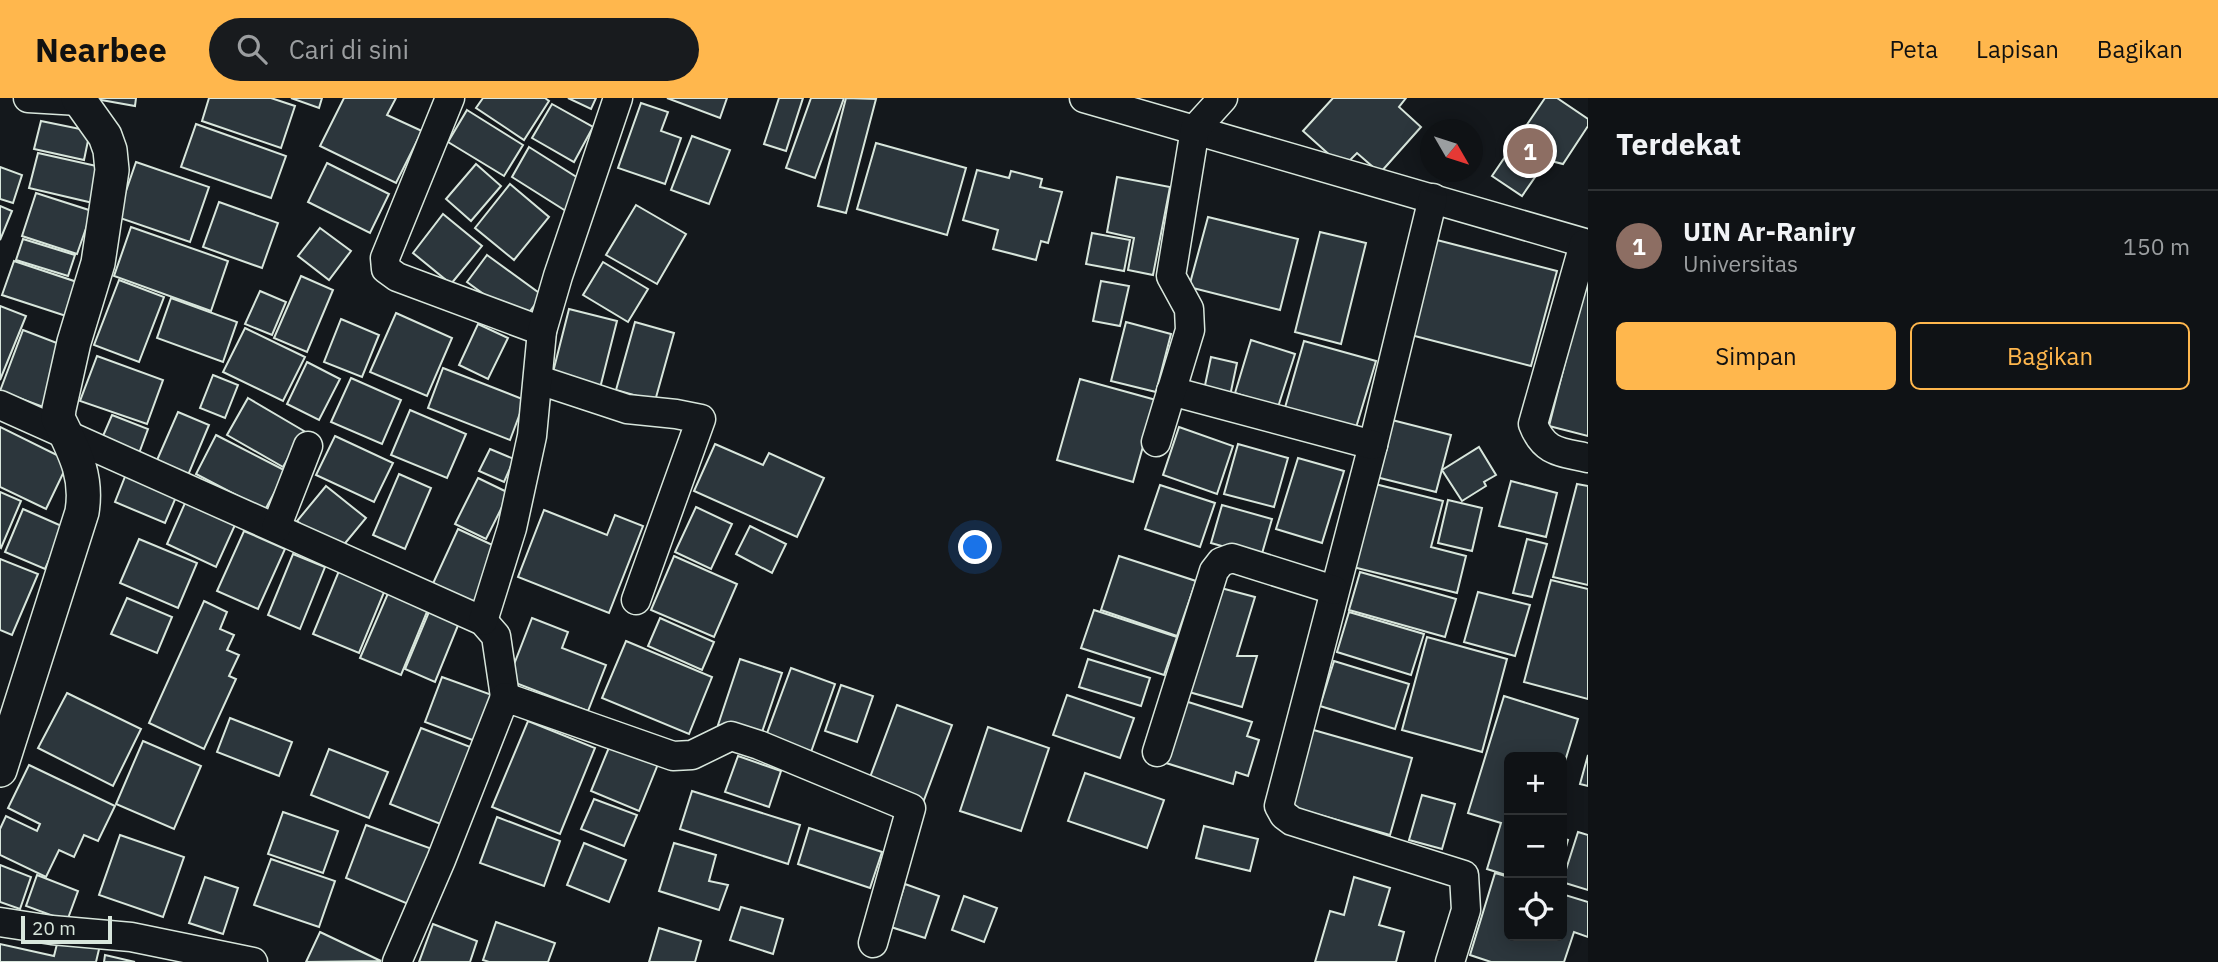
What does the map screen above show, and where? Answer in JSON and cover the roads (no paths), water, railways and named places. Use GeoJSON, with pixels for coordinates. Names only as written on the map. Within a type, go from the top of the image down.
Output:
{"type":"FeatureCollection","features":[{"type":"Feature","properties":{"kind":"street"},"geometry":{"type":"LineString","coordinates":[[0,770],[85,496],[84,478],[58,418],[74,342],[98,263],[112,170],[105,136],[78,99],[28,98]]}},
{"type":"Feature","properties":{"kind":"street"},"geometry":{"type":"LineString","coordinates":[[450,98],[385,258],[386,269],[397,277],[542,331]]}},
{"type":"Feature","properties":{"kind":"street"},"geometry":{"type":"LineString","coordinates":[[483,621],[512,528],[532,436],[542,331],[618,98]]}},
{"type":"Feature","properties":{"kind":"street"},"geometry":{"type":"LineString","coordinates":[[1084,98],[1586,244],[1534,424],[1538,439],[1550,449],[1588,458]]}},
{"type":"Feature","properties":{"kind":"street"},"geometry":{"type":"LineString","coordinates":[[1156,442],[1191,330],[1189,309],[1171,276],[1195,129],[1223,98]]}},
{"type":"Feature","properties":{"kind":"street"},"geometry":{"type":"LineString","coordinates":[[1433,198],[1373,445],[1279,806],[1284,815],[1292,821],[1464,875],[1465,910],[1450,962]]}},
{"type":"Feature","properties":{"kind":"street"},"geometry":{"type":"LineString","coordinates":[[539,380],[627,410],[701,419],[636,600]]}},
{"type":"Feature","properties":{"kind":"street"},"geometry":{"type":"LineString","coordinates":[[1171,391],[1373,445]]}},
{"type":"Feature","properties":{"kind":"street"},"geometry":{"type":"LineString","coordinates":[[0,405],[483,621],[496,636],[505,697],[441,860],[397,962]]}},
{"type":"Feature","properties":{"kind":"street"},"geometry":{"type":"LineString","coordinates":[[276,528],[308,446]]}},
{"type":"Feature","properties":{"kind":"street"},"geometry":{"type":"LineString","coordinates":[[1157,752],[1214,571],[1222,562],[1232,558],[1334,590]]}},
{"type":"Feature","properties":{"kind":"street"},"geometry":{"type":"LineString","coordinates":[[505,697],[673,756],[692,755],[731,736],[911,808],[873,943]]}},
{"type":"Feature","properties":{"kind":"street"},"geometry":{"type":"LineString","coordinates":[[0,922],[131,937],[224,959],[253,962]]}},
{"type":"Feature","properties":{"kind":"place","name":"UIN Ar-Raniry"},"geometry":{"type":"Point","coordinates":[1530,151]}}]}
